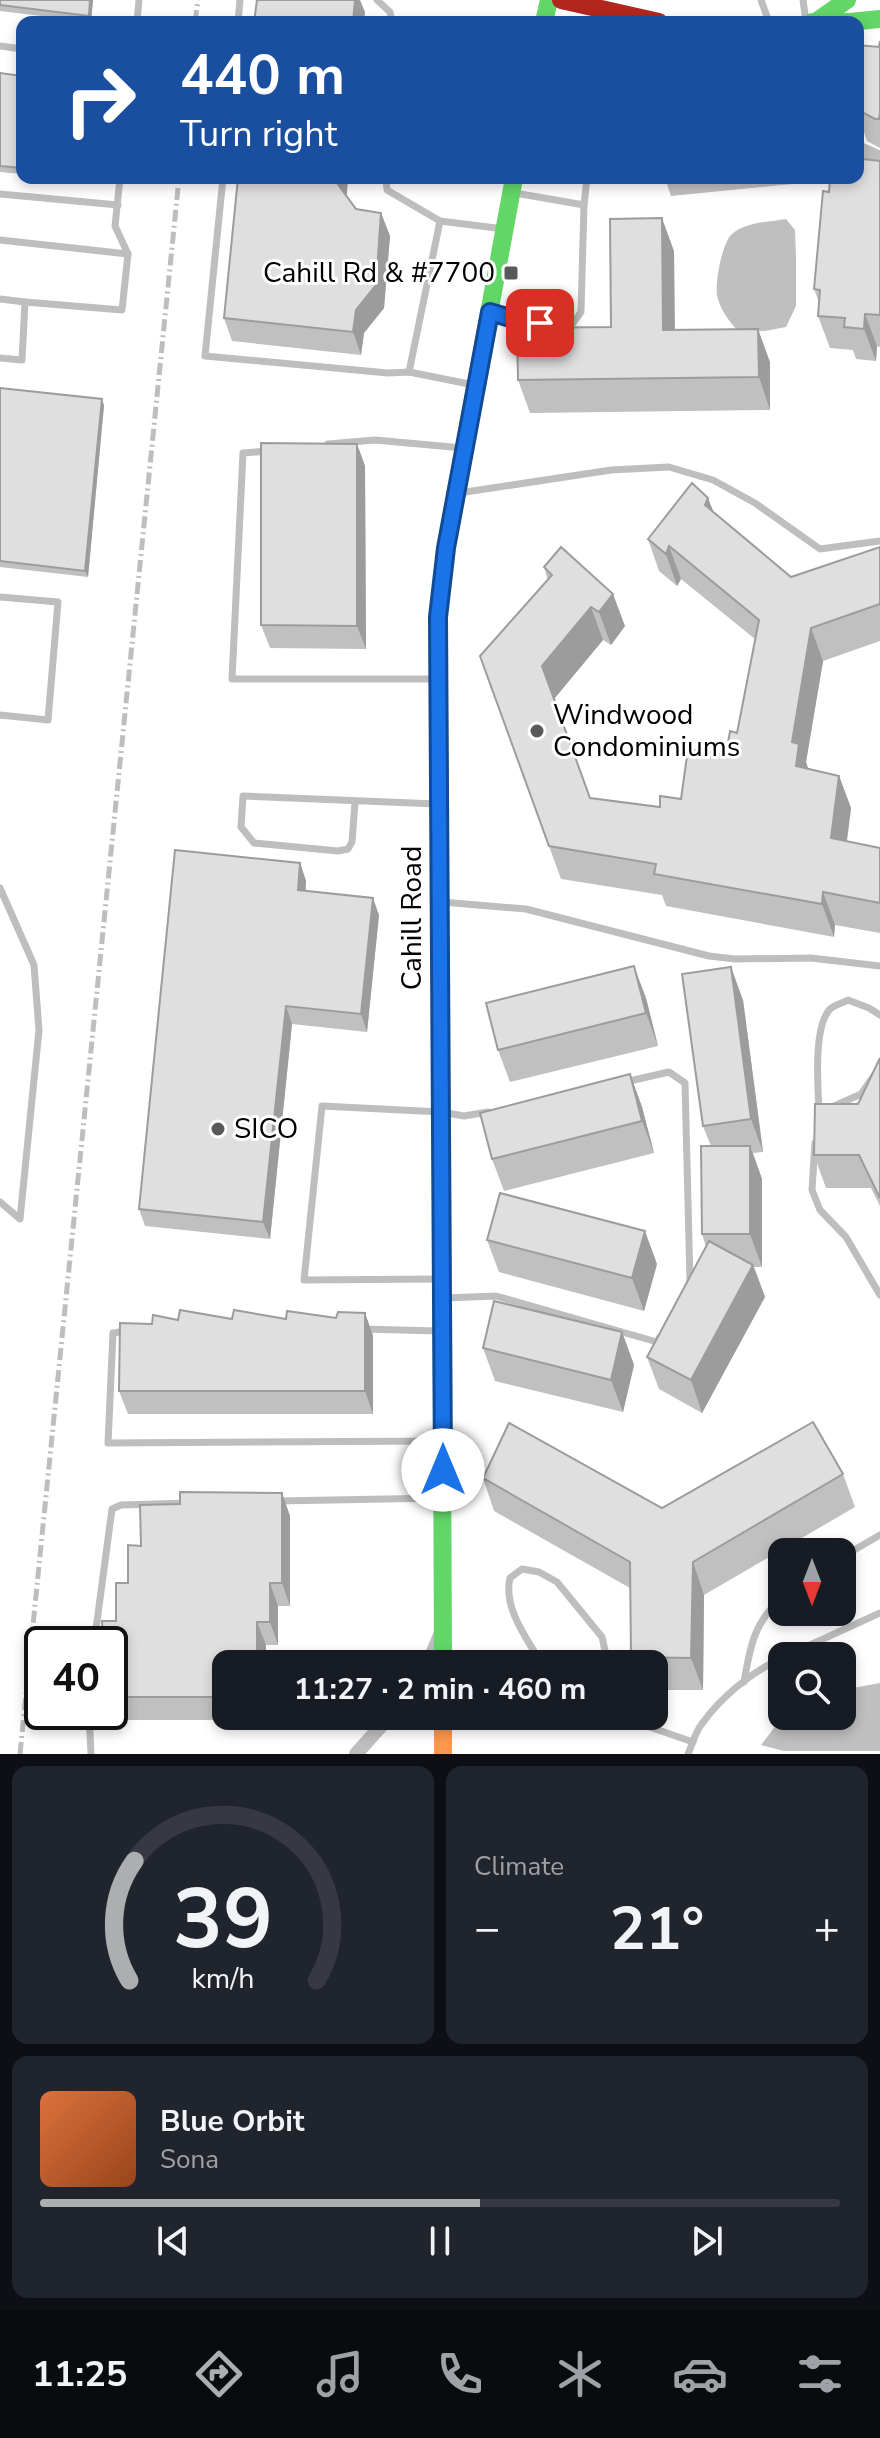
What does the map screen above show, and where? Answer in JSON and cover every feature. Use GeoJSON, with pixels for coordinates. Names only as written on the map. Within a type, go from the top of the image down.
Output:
{"type":"FeatureCollection","features":[{"type":"Feature","properties":{"kind":"street"},"geometry":{"type":"LineString","coordinates":[[561,0],[629,16]]}},
{"type":"Feature","properties":{"kind":"street"},"geometry":{"type":"LineString","coordinates":[[822,16],[847,0]]}},
{"type":"Feature","properties":{"kind":"street","name":"Cahill Road"},"geometry":{"type":"LineString","coordinates":[[443,1650],[438,617],[446,548],[513,185]]}},
{"type":"Feature","properties":{"kind":"street"},"geometry":{"type":"LineString","coordinates":[[434,1650],[444,1627]]}},
{"type":"Feature","properties":{"kind":"street"},"geometry":{"type":"LineString","coordinates":[[356,1754],[377,1730]]}},
{"type":"Feature","properties":{"kind":"street"},"geometry":{"type":"LineString","coordinates":[[443,1730],[443,1754]]}},
{"type":"Feature","properties":{"kind":"lane"},"geometry":{"type":"LineString","coordinates":[[377,0],[391,16]]}},
{"type":"Feature","properties":{"kind":"lane"},"geometry":{"type":"LineString","coordinates":[[0,299],[122,310],[128,254],[115,226],[120,184]]}},
{"type":"Feature","properties":{"kind":"lane"},"geometry":{"type":"LineString","coordinates":[[222,184],[205,356],[388,373],[409,372],[476,386]]}},
{"type":"Feature","properties":{"kind":"lane"},"geometry":{"type":"LineString","coordinates":[[386,184],[387,190],[440,221],[506,230]]}},
{"type":"Feature","properties":{"kind":"lane"},"geometry":{"type":"LineString","coordinates":[[490,312],[570,327],[581,312],[586,184]]}},
{"type":"Feature","properties":{"kind":"lane"},"geometry":{"type":"LineString","coordinates":[[513,185],[584,205]]}},
{"type":"Feature","properties":{"kind":"lane"},"geometry":{"type":"LineString","coordinates":[[0,194],[118,205]]}},
{"type":"Feature","properties":{"kind":"lane"},"geometry":{"type":"LineString","coordinates":[[409,372],[440,221]]}},
{"type":"Feature","properties":{"kind":"lane"},"geometry":{"type":"LineString","coordinates":[[0,240],[128,254]]}},
{"type":"Feature","properties":{"kind":"lane"},"geometry":{"type":"LineString","coordinates":[[0,358],[22,360],[25,302]]}},
{"type":"Feature","properties":{"kind":"lane"},"geometry":{"type":"LineString","coordinates":[[317,446],[375,440],[465,448]]}},
{"type":"Feature","properties":{"kind":"lane"},"geometry":{"type":"LineString","coordinates":[[273,450],[243,453],[232,679],[439,679]]}},
{"type":"Feature","properties":{"kind":"lane"},"geometry":{"type":"LineString","coordinates":[[456,493],[611,470],[669,467],[713,480],[755,503],[820,549],[880,541]]}},
{"type":"Feature","properties":{"kind":"lane"},"geometry":{"type":"LineString","coordinates":[[0,597],[58,602],[48,720],[0,715]]}},
{"type":"Feature","properties":{"kind":"lane"},"geometry":{"type":"LineString","coordinates":[[355,802],[352,842],[348,849],[338,851],[254,843],[241,827],[243,796],[439,804]]}},
{"type":"Feature","properties":{"kind":"lane"},"geometry":{"type":"LineString","coordinates":[[0,888],[34,965],[39,1030],[20,1219],[0,1202]]}},
{"type":"Feature","properties":{"kind":"lane"},"geometry":{"type":"LineString","coordinates":[[440,902],[526,909],[709,956],[735,959],[811,958],[880,966]]}},
{"type":"Feature","properties":{"kind":"lane"},"geometry":{"type":"LineString","coordinates":[[817,1126],[817,1068],[822,1025],[830,1009],[848,1000],[880,1015]]}},
{"type":"Feature","properties":{"kind":"lane"},"geometry":{"type":"LineString","coordinates":[[819,1113],[861,1094],[880,1067]]}},
{"type":"Feature","properties":{"kind":"lane"},"geometry":{"type":"LineString","coordinates":[[622,1083],[669,1072],[685,1083],[692,1279],[685,1291]]}},
{"type":"Feature","properties":{"kind":"lane"},"geometry":{"type":"LineString","coordinates":[[497,1110],[464,1116],[322,1106],[304,1280],[442,1289],[496,1296],[657,1342],[664,1329]]}},
{"type":"Feature","properties":{"kind":"lane"},"geometry":{"type":"LineString","coordinates":[[815,1140],[812,1190],[820,1210],[846,1237],[880,1295]]}},
{"type":"Feature","properties":{"kind":"lane"},"geometry":{"type":"LineString","coordinates":[[141,1329],[113,1333],[108,1443],[443,1441]]}},
{"type":"Feature","properties":{"kind":"lane"},"geometry":{"type":"LineString","coordinates":[[351,1329],[442,1331]]}},
{"type":"Feature","properties":{"kind":"lane"},"geometry":{"type":"LineString","coordinates":[[270,1502],[443,1498]]}},
{"type":"Feature","properties":{"kind":"lane"},"geometry":{"type":"LineString","coordinates":[[96,1626],[112,1509],[121,1505],[195,1503]]}},
{"type":"Feature","properties":{"kind":"lane"},"geometry":{"type":"LineString","coordinates":[[856,1549],[880,1535]]}},
{"type":"Feature","properties":{"kind":"lane"},"geometry":{"type":"LineString","coordinates":[[534,1650],[510,1605],[507,1588],[510,1578],[522,1569],[539,1572],[557,1582],[602,1637],[605,1650]]}},
{"type":"Feature","properties":{"kind":"lane"},"geometry":{"type":"LineString","coordinates":[[744,1682],[750,1645],[768,1610]]}},
{"type":"Feature","properties":{"kind":"lane"},"geometry":{"type":"LineString","coordinates":[[817,1642],[880,1613]]}},
{"type":"Feature","properties":{"kind":"lane"},"geometry":{"type":"LineString","coordinates":[[688,1754],[699,1727],[744,1682],[768,1664]]}},
{"type":"Feature","properties":{"kind":"lane"},"geometry":{"type":"LineString","coordinates":[[90,1730],[91,1754]]}},
{"type":"Feature","properties":{"kind":"lane"},"geometry":{"type":"LineString","coordinates":[[658,1730],[693,1742]]}},
{"type":"Feature","properties":{"kind":"shaded area"},"geometry":{"type":"Polygon","coordinates":[[[786,219],[795,230],[796,306],[786,327],[739,332],[725,315],[717,295],[718,272],[725,246],[737,230],[786,219]]]}},
{"type":"Feature","properties":{"kind":"shaded area"},"geometry":{"type":"Polygon","coordinates":[[[880,1683],[880,1751],[784,1751],[761,1745],[772,1730],[856,1730],[856,1687],[880,1683]]]}},
{"type":"Feature","properties":{"kind":"building"},"geometry":{"type":"Polygon","coordinates":[[[0,0],[90,0],[89,16],[0,5],[0,0]]]}},
{"type":"Feature","properties":{"kind":"building"},"geometry":{"type":"Polygon","coordinates":[[[257,0],[355,0],[354,16],[255,16],[257,0]]]}},
{"type":"Feature","properties":{"kind":"building"},"geometry":{"type":"Polygon","coordinates":[[[880,41],[880,113],[879,119],[875,119],[864,113],[864,46],[879,47],[880,41]]]}},
{"type":"Feature","properties":{"kind":"building"},"geometry":{"type":"Polygon","coordinates":[[[0,73],[16,75],[16,167],[0,166],[0,73]]]}},
{"type":"Feature","properties":{"kind":"building"},"geometry":{"type":"Polygon","coordinates":[[[864,159],[880,161],[880,315],[865,314],[864,329],[844,327],[845,318],[818,316],[820,290],[814,289],[823,191],[829,192],[830,184],[864,184],[864,159]]]}},
{"type":"Feature","properties":{"kind":"building"},"geometry":{"type":"Polygon","coordinates":[[[237,184],[338,184],[356,209],[381,213],[376,285],[356,310],[353,332],[224,318],[237,184]]]}},
{"type":"Feature","properties":{"kind":"building"},"geometry":{"type":"Polygon","coordinates":[[[662,218],[663,330],[758,329],[759,377],[518,380],[517,328],[611,327],[610,219],[662,218]]]}},
{"type":"Feature","properties":{"kind":"building"},"geometry":{"type":"Polygon","coordinates":[[[0,388],[102,399],[85,571],[0,561],[0,388]]]}},
{"type":"Feature","properties":{"kind":"building"},"geometry":{"type":"Polygon","coordinates":[[[261,443],[357,444],[357,626],[261,625],[261,443]]]}},
{"type":"Feature","properties":{"kind":"building","name":"Windwood Condominiums"},"geometry":{"type":"Polygon","coordinates":[[[692,483],[708,498],[705,505],[791,577],[880,547],[880,604],[811,628],[792,742],[799,744],[796,766],[839,776],[831,838],[880,848],[880,903],[823,892],[822,904],[654,874],[656,864],[549,846],[480,656],[552,575],[544,567],[561,547],[613,594],[599,612],[591,607],[542,666],[590,798],[660,807],[660,796],[681,799],[688,749],[726,755],[730,731],[737,733],[759,620],[669,546],[666,554],[648,539],[692,483]]]}},
{"type":"Feature","properties":{"kind":"building","name":"SICO"},"geometry":{"type":"Polygon","coordinates":[[[175,850],[300,863],[298,890],[373,898],[361,1014],[286,1006],[263,1222],[139,1209],[175,850]]]}},
{"type":"Feature","properties":{"kind":"building"},"geometry":{"type":"Polygon","coordinates":[[[634,966],[646,1013],[498,1050],[486,1003],[634,966]]]}},
{"type":"Feature","properties":{"kind":"building"},"geometry":{"type":"Polygon","coordinates":[[[731,967],[751,1119],[703,1126],[682,974],[731,967]]]}},
{"type":"Feature","properties":{"kind":"building"},"geometry":{"type":"Polygon","coordinates":[[[880,1058],[880,1198],[859,1155],[814,1155],[815,1104],[858,1104],[880,1058]]]}},
{"type":"Feature","properties":{"kind":"building"},"geometry":{"type":"Polygon","coordinates":[[[630,1074],[642,1121],[492,1159],[480,1113],[630,1074]]]}},
{"type":"Feature","properties":{"kind":"building"},"geometry":{"type":"Polygon","coordinates":[[[701,1146],[750,1146],[750,1234],[702,1234],[701,1146]]]}},
{"type":"Feature","properties":{"kind":"building"},"geometry":{"type":"Polygon","coordinates":[[[500,1193],[645,1231],[632,1278],[487,1240],[500,1193]]]}},
{"type":"Feature","properties":{"kind":"building"},"geometry":{"type":"Polygon","coordinates":[[[709,1241],[753,1265],[691,1380],[647,1357],[709,1241]]]}},
{"type":"Feature","properties":{"kind":"building"},"geometry":{"type":"Polygon","coordinates":[[[494,1301],[622,1332],[611,1380],[483,1348],[494,1301]]]}},
{"type":"Feature","properties":{"kind":"building"},"geometry":{"type":"Polygon","coordinates":[[[180,1310],[232,1319],[234,1310],[286,1319],[287,1311],[336,1318],[338,1312],[365,1313],[365,1391],[119,1391],[120,1323],[152,1324],[153,1315],[178,1320],[180,1310]]]}},
{"type":"Feature","properties":{"kind":"building"},"geometry":{"type":"Polygon","coordinates":[[[813,1422],[843,1474],[693,1562],[691,1658],[668,1658],[668,1650],[631,1650],[630,1562],[483,1478],[509,1423],[662,1508],[813,1422]]]}},
{"type":"Feature","properties":{"kind":"building"},"geometry":{"type":"Polygon","coordinates":[[[180,1492],[282,1493],[282,1583],[270,1583],[270,1622],[257,1622],[257,1650],[212,1650],[212,1697],[128,1697],[128,1626],[102,1626],[102,1621],[116,1621],[116,1583],[128,1583],[128,1545],[141,1546],[140,1505],[180,1504],[180,1492]]]}},
{"type":"Feature","properties":{"kind":"railway"},"geometry":{"type":"LineString","coordinates":[[196,16],[198,0]]}},
{"type":"Feature","properties":{"kind":"railway"},"geometry":{"type":"LineString","coordinates":[[20,1754],[178,184]]}},
{"type":"Feature","properties":{"kind":"traffic: fast"},"geometry":{"type":"LineString","coordinates":[[545,16],[549,0]]}},
{"type":"Feature","properties":{"kind":"traffic: fast"},"geometry":{"type":"LineString","coordinates":[[824,16],[847,0]]}},
{"type":"Feature","properties":{"kind":"traffic: fast"},"geometry":{"type":"LineString","coordinates":[[864,21],[880,19]]}},
{"type":"Feature","properties":{"kind":"traffic: fast"},"geometry":{"type":"LineString","coordinates":[[447,541],[513,184]]}},
{"type":"Feature","properties":{"kind":"traffic: fast"},"geometry":{"type":"LineString","coordinates":[[441,1176],[443,1650]]}},
{"type":"Feature","properties":{"kind":"traffic: slow"},"geometry":{"type":"LineString","coordinates":[[439,724],[441,1176]]}},
{"type":"Feature","properties":{"kind":"traffic: slow"},"geometry":{"type":"LineString","coordinates":[[443,1730],[443,1754]]}},
{"type":"Feature","properties":{"kind":"traffic: jam"},"geometry":{"type":"LineString","coordinates":[[561,0],[632,16]]}},
{"type":"Feature","properties":{"kind":"traffic: jam"},"geometry":{"type":"LineString","coordinates":[[439,724],[438,617],[447,541]]}},
{"type":"Feature","properties":{"kind":"place","name":"Cahill Rd & #7700"},"geometry":{"type":"Point","coordinates":[511,273]}},
{"type":"Feature","properties":{"kind":"place","name":"Windwood Condominiums"},"geometry":{"type":"Point","coordinates":[537,731]}},
{"type":"Feature","properties":{"kind":"place","name":"SICO"},"geometry":{"type":"Point","coordinates":[218,1129]}},
{"type":"Feature","properties":{"kind":"route"},"geometry":{"type":"LineString","coordinates":[[443,1470],[438,617],[446,548],[490,312],[540,323]]}}]}
